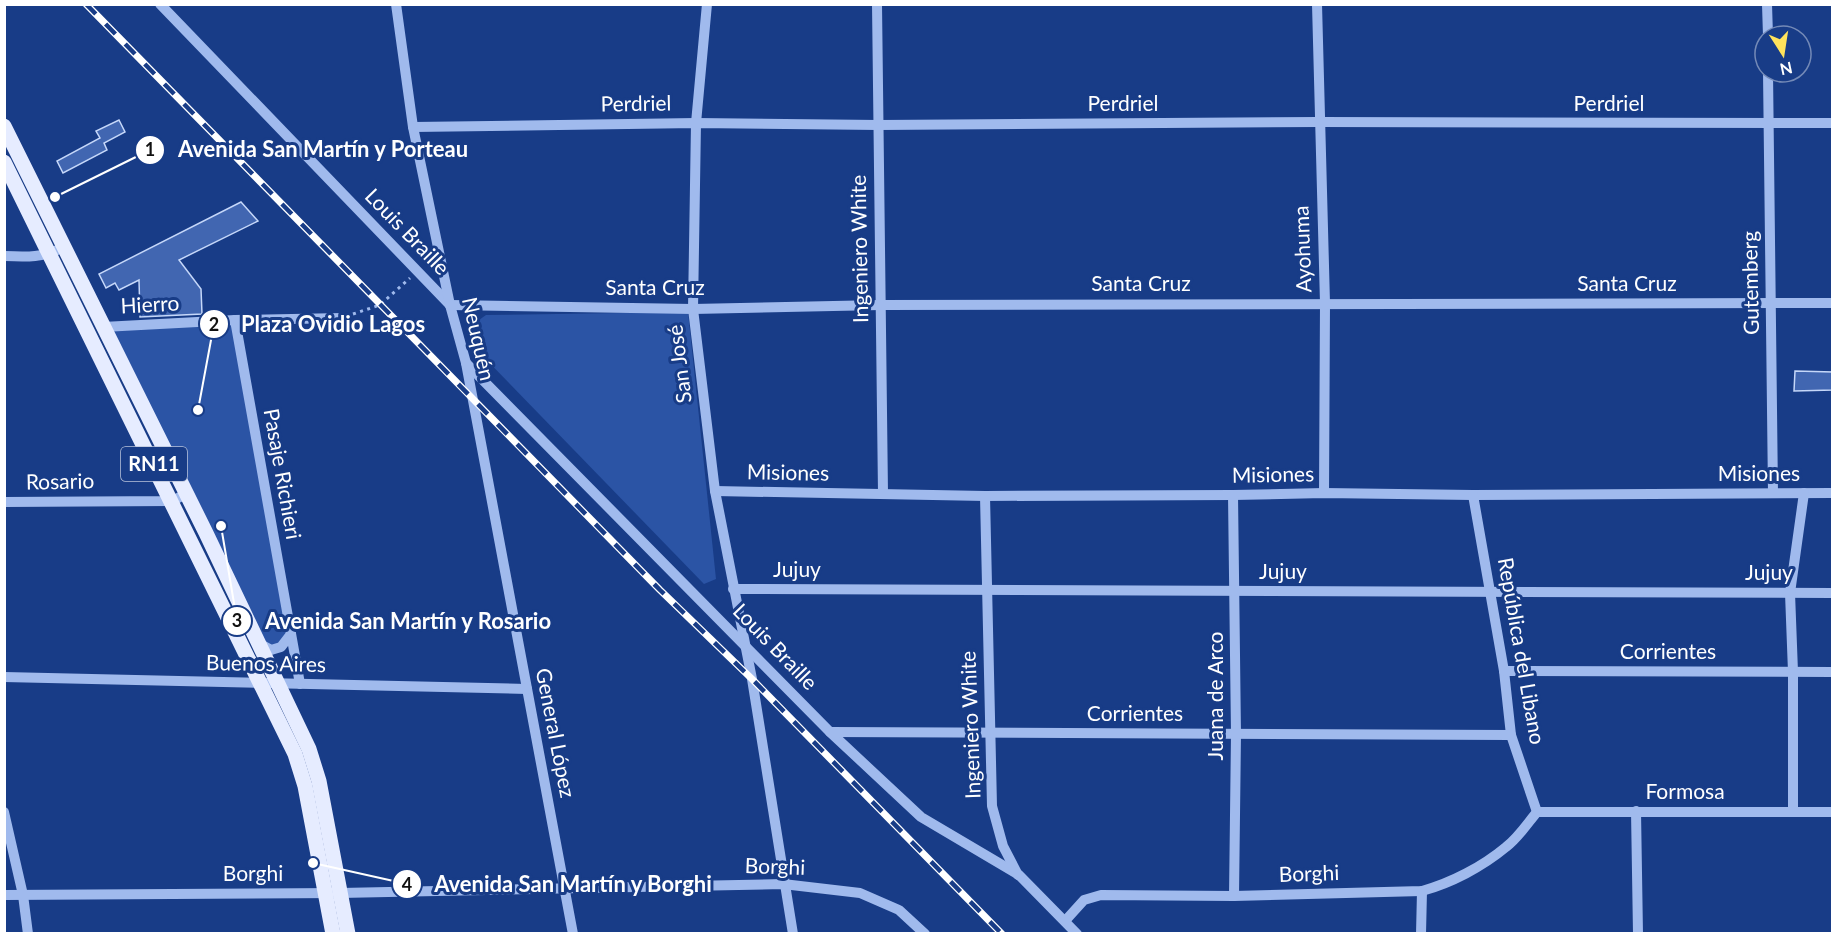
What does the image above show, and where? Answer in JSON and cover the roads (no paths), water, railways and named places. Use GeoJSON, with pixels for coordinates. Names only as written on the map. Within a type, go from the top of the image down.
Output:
{"type":"FeatureCollection","features":[{"type":"Feature","properties":{"kind":"main road","name":"RN11"},"geometry":{"type":"LineString","coordinates":[[4,126],[57,251],[172,501],[301,768],[333,893],[348,933]]}},
{"type":"Feature","properties":{"kind":"main road","name":"RN11"},"geometry":{"type":"LineString","coordinates":[[4,162],[103,327],[260,644],[314,763],[333,893],[333,933]]}},
{"type":"Feature","properties":{"kind":"street","name":"Louis Braille"},"geometry":{"type":"LineString","coordinates":[[160,4],[450,305]]}},
{"type":"Feature","properties":{"kind":"street","name":"Neuquén"},"geometry":{"type":"LineString","coordinates":[[396,4],[413,127],[472,399]]}},
{"type":"Feature","properties":{"kind":"street","name":"San José"},"geometry":{"type":"LineString","coordinates":[[707,4],[696,123],[693,309],[715,491],[752,679],[783,884],[793,933]]}},
{"type":"Feature","properties":{"kind":"street","name":"Ingeniero White"},"geometry":{"type":"LineString","coordinates":[[877,4],[883,494]]}},
{"type":"Feature","properties":{"kind":"street","name":"Ayohuma"},"geometry":{"type":"LineString","coordinates":[[1317,4],[1325,303],[1324,493]]}},
{"type":"Feature","properties":{"kind":"street"},"geometry":{"type":"LineString","coordinates":[[1767,4],[1768,24]]}},
{"type":"Feature","properties":{"kind":"street","name":"Gutemberg"},"geometry":{"type":"LineString","coordinates":[[1768,84],[1773,493]]}},
{"type":"Feature","properties":{"kind":"street","name":"Perdriel"},"geometry":{"type":"LineString","coordinates":[[413,127],[696,123],[879,125],[1319,122],[1833,123]]}},
{"type":"Feature","properties":{"kind":"street"},"geometry":{"type":"LineString","coordinates":[[4,256],[31,257],[57,251]]}},
{"type":"Feature","properties":{"kind":"street","name":"Santa Cruz"},"geometry":{"type":"LineString","coordinates":[[450,305],[693,309],[880,304],[1833,303]]}},
{"type":"Feature","properties":{"kind":"street","name":"Hierro"},"geometry":{"type":"LineString","coordinates":[[103,327],[235,320],[343,318]]}},
{"type":"Feature","properties":{"kind":"street","name":"Pasaje Richieri"},"geometry":{"type":"LineString","coordinates":[[235,320],[300,684]]}},
{"type":"Feature","properties":{"kind":"street","name":"Louis Braille"},"geometry":{"type":"LineString","coordinates":[[466,363],[830,732],[921,817],[1019,875],[1077,933]]}},
{"type":"Feature","properties":{"kind":"street","name":"General López"},"geometry":{"type":"LineString","coordinates":[[472,399],[573,933]]}},
{"type":"Feature","properties":{"kind":"street","name":"Misiones"},"geometry":{"type":"LineString","coordinates":[[715,491],[985,496],[1324,493],[1473,495],[1833,493]]}},
{"type":"Feature","properties":{"kind":"street","name":"Rosario"},"geometry":{"type":"LineString","coordinates":[[4,502],[172,501],[186,494]]}},
{"type":"Feature","properties":{"kind":"street"},"geometry":{"type":"LineString","coordinates":[[1793,812],[1793,672],[1790,593],[1804,494]]}},
{"type":"Feature","properties":{"kind":"street","name":"Juana de Arco"},"geometry":{"type":"LineString","coordinates":[[1233,495],[1236,734],[1234,896]]}},
{"type":"Feature","properties":{"kind":"street","name":"República del Libano"},"geometry":{"type":"LineString","coordinates":[[1473,495],[1504,671],[1511,735],[1537,812]]}},
{"type":"Feature","properties":{"kind":"street","name":"Ingeniero White"},"geometry":{"type":"LineString","coordinates":[[985,496],[992,806],[1003,846],[1019,875]]}},
{"type":"Feature","properties":{"kind":"street","name":"Jujuy"},"geometry":{"type":"LineString","coordinates":[[733,589],[1833,593]]}},
{"type":"Feature","properties":{"kind":"street"},"geometry":{"type":"LineString","coordinates":[[260,644],[271,650],[281,647],[291,634]]}},
{"type":"Feature","properties":{"kind":"street","name":"Corrientes"},"geometry":{"type":"LineString","coordinates":[[1504,671],[1833,672]]}},
{"type":"Feature","properties":{"kind":"street","name":"Buenos Aires"},"geometry":{"type":"LineString","coordinates":[[4,677],[527,689]]}},
{"type":"Feature","properties":{"kind":"street","name":"Corrientes"},"geometry":{"type":"LineString","coordinates":[[830,732],[1511,735]]}},
{"type":"Feature","properties":{"kind":"street"},"geometry":{"type":"LineString","coordinates":[[1636,811],[1638,933]]}},
{"type":"Feature","properties":{"kind":"street"},"geometry":{"type":"LineString","coordinates":[[4,812],[24,895],[28,933]]}},
{"type":"Feature","properties":{"kind":"street","name":"Formosa"},"geometry":{"type":"LineString","coordinates":[[1537,812],[1833,812]]}},
{"type":"Feature","properties":{"kind":"street","name":"Borghi"},"geometry":{"type":"LineString","coordinates":[[1065,921],[1084,900],[1101,895],[1234,896],[1422,891],[1444,885],[1490,859],[1507,847],[1537,812]]}},
{"type":"Feature","properties":{"kind":"street","name":"Borghi"},"geometry":{"type":"LineString","coordinates":[[4,895],[565,890],[783,884],[860,893],[899,910],[925,933]]}},
{"type":"Feature","properties":{"kind":"street"},"geometry":{"type":"LineString","coordinates":[[1421,933],[1422,891]]}},
{"type":"Feature","properties":{"kind":"railway"},"geometry":{"type":"LineString","coordinates":[[86,4],[660,590],[752,679],[1002,934]]}},
{"type":"Feature","properties":{"kind":"place","name":"Avenida San Martín y Porteau"},"geometry":{"type":"Point","coordinates":[55,197]}},
{"type":"Feature","properties":{"kind":"place","name":"Plaza Ovidio Lagos"},"geometry":{"type":"Point","coordinates":[198,410]}},
{"type":"Feature","properties":{"kind":"place","name":"Avenida San Martín y Rosario"},"geometry":{"type":"Point","coordinates":[221,526]}},
{"type":"Feature","properties":{"kind":"place","name":"Avenida San Martín y Borghi"},"geometry":{"type":"Point","coordinates":[313,863]}}]}
